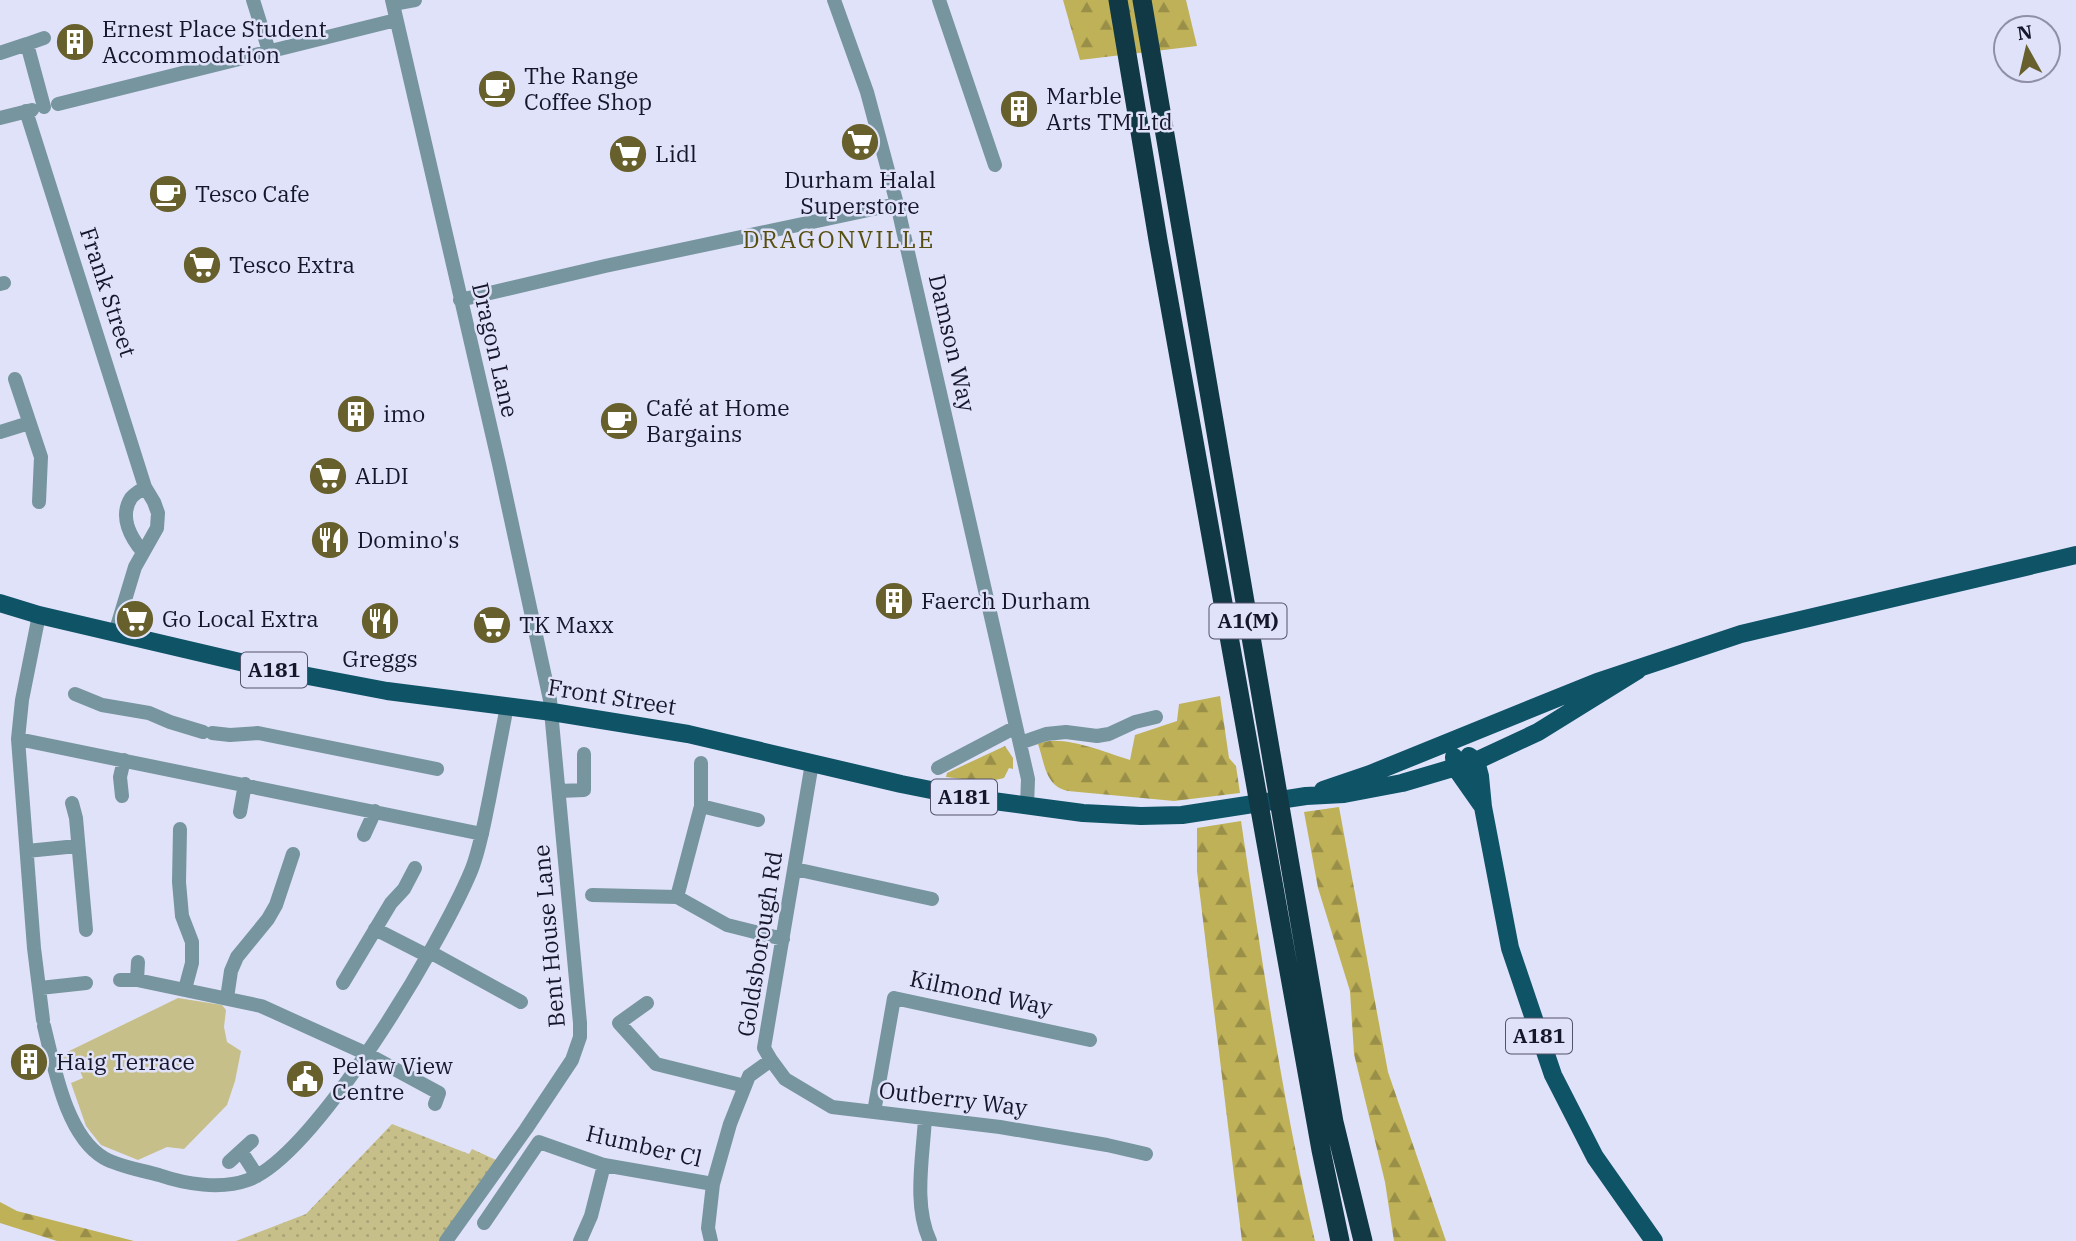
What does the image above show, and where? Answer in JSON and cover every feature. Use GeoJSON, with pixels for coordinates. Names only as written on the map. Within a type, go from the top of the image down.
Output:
{"type":"FeatureCollection","features":[{"type":"Feature","properties":{"kind":"highway","name":"A1(M)"},"geometry":{"type":"LineString","coordinates":[[1118,0],[1160,253],[1321,1150],[1340,1241]]}},
{"type":"Feature","properties":{"kind":"highway","name":"A1(M)"},"geometry":{"type":"LineString","coordinates":[[1142,0],[1334,1122],[1363,1241]]}},
{"type":"Feature","properties":{"kind":"main road"},"geometry":{"type":"LineString","coordinates":[[1370,774],[1597,682],[1741,634],[2076,555]]}},
{"type":"Feature","properties":{"kind":"main road","name":"Front Street"},"geometry":{"type":"LineString","coordinates":[[0,603],[39,615],[266,668],[387,691],[552,712],[688,734],[937,792],[1027,806],[1083,813],[1182,815],[1306,796]]}},
{"type":"Feature","properties":{"kind":"main road"},"geometry":{"type":"LineString","coordinates":[[1465,736],[1456,747],[1455,762],[1476,761],[1538,732],[1638,670]]}},
{"type":"Feature","properties":{"kind":"main road","name":"A181"},"geometry":{"type":"LineString","coordinates":[[1476,761],[1510,948],[1553,1075],[1595,1157],[1654,1241]]}},
{"type":"Feature","properties":{"kind":"main road","name":"A181"},"geometry":{"type":"LineString","coordinates":[[1455,762],[1483,807]]}},
{"type":"Feature","properties":{"kind":"main road","name":"A181"},"geometry":{"type":"LineString","coordinates":[[1306,796],[1370,774],[1403,772],[1455,762]]}},
{"type":"Feature","properties":{"kind":"main road","name":"A181"},"geometry":{"type":"LineString","coordinates":[[1306,796],[1344,794],[1402,783],[1455,762]]}},
{"type":"Feature","properties":{"kind":"street"},"geometry":{"type":"LineString","coordinates":[[253,0],[269,51]]}},
{"type":"Feature","properties":{"kind":"street"},"geometry":{"type":"LineString","coordinates":[[392,2],[415,0]]}},
{"type":"Feature","properties":{"kind":"street","name":"Damson Way"},"geometry":{"type":"LineString","coordinates":[[834,0],[867,92],[897,204],[1028,779],[1027,806]]}},
{"type":"Feature","properties":{"kind":"street"},"geometry":{"type":"LineString","coordinates":[[939,0],[995,165]]}},
{"type":"Feature","properties":{"kind":"street","name":"Dragon Lane"},"geometry":{"type":"LineString","coordinates":[[392,2],[499,464],[552,712]]}},
{"type":"Feature","properties":{"kind":"street"},"geometry":{"type":"LineString","coordinates":[[0,118],[396,20]]}},
{"type":"Feature","properties":{"kind":"street"},"geometry":{"type":"LineString","coordinates":[[0,53],[44,38]]}},
{"type":"Feature","properties":{"kind":"street"},"geometry":{"type":"LineString","coordinates":[[27,44],[50,105]]}},
{"type":"Feature","properties":{"kind":"street","name":"Frank Street"},"geometry":{"type":"LineString","coordinates":[[26,111],[145,487],[154,502],[157,528],[135,567],[115,633]]}},
{"type":"Feature","properties":{"kind":"street"},"geometry":{"type":"LineString","coordinates":[[460,300],[618,263],[897,204]]}},
{"type":"Feature","properties":{"kind":"street"},"geometry":{"type":"LineString","coordinates":[[15,379],[41,457],[39,502]]}},
{"type":"Feature","properties":{"kind":"street"},"geometry":{"type":"LineString","coordinates":[[0,432],[29,423]]}},
{"type":"Feature","properties":{"kind":"street"},"geometry":{"type":"LineString","coordinates":[[142,552],[131,539],[127,510],[131,498],[145,487]]}},
{"type":"Feature","properties":{"kind":"street"},"geometry":{"type":"LineString","coordinates":[[39,615],[22,700],[18,766],[43,1023],[73,1124],[90,1146],[104,1158],[165,1177],[199,1184],[235,1184],[251,1179],[272,1166],[310,1127],[339,1091],[411,986],[471,870],[482,834],[507,706]]}},
{"type":"Feature","properties":{"kind":"street"},"geometry":{"type":"LineString","coordinates":[[75,694],[102,705],[149,713],[208,733],[258,733],[437,769]]}},
{"type":"Feature","properties":{"kind":"street","name":"Bent House Lane"},"geometry":{"type":"LineString","coordinates":[[446,1241],[526,1129],[577,1050],[580,1037],[552,712]]}},
{"type":"Feature","properties":{"kind":"street"},"geometry":{"type":"LineString","coordinates":[[1020,743],[1046,734],[1066,732],[1097,736],[1156,717]]}},
{"type":"Feature","properties":{"kind":"street"},"geometry":{"type":"LineString","coordinates":[[938,768],[1016,727]]}},
{"type":"Feature","properties":{"kind":"street"},"geometry":{"type":"LineString","coordinates":[[18,739],[482,834]]}},
{"type":"Feature","properties":{"kind":"street"},"geometry":{"type":"LineString","coordinates":[[559,791],[591,790],[584,754]]}},
{"type":"Feature","properties":{"kind":"street"},"geometry":{"type":"LineString","coordinates":[[122,796],[120,777],[124,760]]}},
{"type":"Feature","properties":{"kind":"street"},"geometry":{"type":"LineString","coordinates":[[677,897],[701,806],[701,763]]}},
{"type":"Feature","properties":{"kind":"street","name":"Goldsborough Rd"},"geometry":{"type":"LineString","coordinates":[[711,1241],[708,1228],[713,1184],[730,1124],[749,1076],[771,1060],[764,1048],[812,763]]}},
{"type":"Feature","properties":{"kind":"street"},"geometry":{"type":"LineString","coordinates":[[240,812],[245,784]]}},
{"type":"Feature","properties":{"kind":"street"},"geometry":{"type":"LineString","coordinates":[[72,803],[76,818],[86,930]]}},
{"type":"Feature","properties":{"kind":"street"},"geometry":{"type":"LineString","coordinates":[[701,806],[758,820]]}},
{"type":"Feature","properties":{"kind":"street"},"geometry":{"type":"LineString","coordinates":[[364,835],[376,811]]}},
{"type":"Feature","properties":{"kind":"street"},"geometry":{"type":"LineString","coordinates":[[180,829],[179,882],[182,916],[192,942],[192,963],[185,989]]}},
{"type":"Feature","properties":{"kind":"street"},"geometry":{"type":"LineString","coordinates":[[27,851],[77,846]]}},
{"type":"Feature","properties":{"kind":"street"},"geometry":{"type":"LineString","coordinates":[[227,998],[234,964],[276,905],[293,854]]}},
{"type":"Feature","properties":{"kind":"street"},"geometry":{"type":"LineString","coordinates":[[343,982],[391,903],[404,889],[415,865]]}},
{"type":"Feature","properties":{"kind":"street"},"geometry":{"type":"LineString","coordinates":[[795,869],[932,899]]}},
{"type":"Feature","properties":{"kind":"street"},"geometry":{"type":"LineString","coordinates":[[592,895],[677,897],[727,925],[783,939]]}},
{"type":"Feature","properties":{"kind":"street"},"geometry":{"type":"LineString","coordinates":[[376,929],[521,1002]]}},
{"type":"Feature","properties":{"kind":"street"},"geometry":{"type":"LineString","coordinates":[[136,980],[138,962]]}},
{"type":"Feature","properties":{"kind":"street"},"geometry":{"type":"LineString","coordinates":[[120,981],[136,980],[261,1006],[365,1053],[442,1095]]}},
{"type":"Feature","properties":{"kind":"street"},"geometry":{"type":"LineString","coordinates":[[40,988],[86,983]]}},
{"type":"Feature","properties":{"kind":"street","name":"Kilmond Way"},"geometry":{"type":"LineString","coordinates":[[874,1112],[894,998],[1090,1040]]}},
{"type":"Feature","properties":{"kind":"street"},"geometry":{"type":"LineString","coordinates":[[647,1003],[620,1023],[656,1064],[745,1086]]}},
{"type":"Feature","properties":{"kind":"street","name":"Outberry Way"},"geometry":{"type":"LineString","coordinates":[[771,1060],[785,1079],[832,1107],[1000,1127],[1146,1154]]}},
{"type":"Feature","properties":{"kind":"street"},"geometry":{"type":"LineString","coordinates":[[925,1118],[921,1198],[924,1228],[930,1241]]}},
{"type":"Feature","properties":{"kind":"street"},"geometry":{"type":"LineString","coordinates":[[229,1162],[253,1141]]}},
{"type":"Feature","properties":{"kind":"street","name":"Humber Cl"},"geometry":{"type":"LineString","coordinates":[[484,1223],[539,1142],[604,1165],[713,1184]]}},
{"type":"Feature","properties":{"kind":"street"},"geometry":{"type":"LineString","coordinates":[[241,1152],[251,1179]]}},
{"type":"Feature","properties":{"kind":"street"},"geometry":{"type":"LineString","coordinates":[[580,1241],[591,1216],[604,1165]]}},
{"type":"Feature","properties":{"kind":"shaded area"},"geometry":{"type":"Polygon","coordinates":[[[178,998],[222,1005],[226,1010],[224,1027],[227,1042],[241,1051],[235,1081],[227,1105],[184,1149],[167,1147],[138,1160],[101,1145],[86,1126],[71,1083],[83,1078],[76,1062],[63,1062],[61,1055],[178,998]]]}},
{"type":"Feature","properties":{"kind":"shaded area"},"geometry":{"type":"Polygon","coordinates":[[[392,1124],[469,1154],[472,1149],[496,1160],[440,1241],[236,1241],[306,1214],[392,1124]]]}},
{"type":"Feature","properties":{"kind":"green space"},"geometry":{"type":"Polygon","coordinates":[[[1063,0],[1186,0],[1197,46],[1080,60],[1063,0]]]}},
{"type":"Feature","properties":{"kind":"green space"},"geometry":{"type":"Polygon","coordinates":[[[1220,696],[1229,758],[1236,766],[1240,793],[1174,801],[1068,791],[1055,784],[1047,773],[1038,744],[1047,741],[1071,742],[1130,760],[1135,735],[1177,721],[1179,704],[1220,696]]]}},
{"type":"Feature","properties":{"kind":"green space"},"geometry":{"type":"Polygon","coordinates":[[[1005,746],[1013,758],[1013,769],[1009,768],[1004,778],[987,782],[946,777],[947,773],[1005,746]]]}},
{"type":"Feature","properties":{"kind":"green space"},"geometry":{"type":"Polygon","coordinates":[[[1339,807],[1388,1072],[1446,1241],[1394,1241],[1385,1182],[1354,1054],[1350,991],[1318,888],[1304,812],[1339,807]]]}},
{"type":"Feature","properties":{"kind":"green space"},"geometry":{"type":"Polygon","coordinates":[[[1241,821],[1283,1085],[1315,1241],[1242,1241],[1197,871],[1197,828],[1241,821]]]}},
{"type":"Feature","properties":{"kind":"green space"},"geometry":{"type":"Polygon","coordinates":[[[0,1202],[17,1211],[134,1241],[57,1241],[0,1223],[0,1202]]]}},
{"type":"Feature","properties":{"kind":"place","name":"Ernest Place Student Accommodation"},"geometry":{"type":"Point","coordinates":[75,42]}},
{"type":"Feature","properties":{"kind":"place","name":"The Range Coffee Shop"},"geometry":{"type":"Point","coordinates":[497,89]}},
{"type":"Feature","properties":{"kind":"place","name":"Marble Arts TM Ltd"},"geometry":{"type":"Point","coordinates":[1019,109]}},
{"type":"Feature","properties":{"kind":"place","name":"Durham Halal Superstore"},"geometry":{"type":"Point","coordinates":[860,142]}},
{"type":"Feature","properties":{"kind":"place","name":"Lidl"},"geometry":{"type":"Point","coordinates":[628,154]}},
{"type":"Feature","properties":{"kind":"place","name":"Tesco Cafe"},"geometry":{"type":"Point","coordinates":[168,194]}},
{"type":"Feature","properties":{"kind":"place","name":"Tesco Extra"},"geometry":{"type":"Point","coordinates":[202,265]}},
{"type":"Feature","properties":{"kind":"place","name":"imo"},"geometry":{"type":"Point","coordinates":[356,414]}},
{"type":"Feature","properties":{"kind":"place","name":"Café at Home Bargains"},"geometry":{"type":"Point","coordinates":[619,421]}},
{"type":"Feature","properties":{"kind":"place","name":"ALDI"},"geometry":{"type":"Point","coordinates":[328,476]}},
{"type":"Feature","properties":{"kind":"place","name":"Domino's"},"geometry":{"type":"Point","coordinates":[330,540]}},
{"type":"Feature","properties":{"kind":"place","name":"Faerch Durham"},"geometry":{"type":"Point","coordinates":[894,601]}},
{"type":"Feature","properties":{"kind":"place","name":"Go Local Extra"},"geometry":{"type":"Point","coordinates":[135,619]}},
{"type":"Feature","properties":{"kind":"place","name":"Greggs"},"geometry":{"type":"Point","coordinates":[380,621]}},
{"type":"Feature","properties":{"kind":"place","name":"TK Maxx"},"geometry":{"type":"Point","coordinates":[492,625]}},
{"type":"Feature","properties":{"kind":"place","name":"Haig Terrace"},"geometry":{"type":"Point","coordinates":[29,1062]}},
{"type":"Feature","properties":{"kind":"place","name":"Pelaw View Centre"},"geometry":{"type":"Point","coordinates":[305,1079]}},
{"type":"Feature","properties":{"kind":"district","name":"DRAGONVILLE"},"geometry":{"type":"Point","coordinates":[839,240]}}]}
